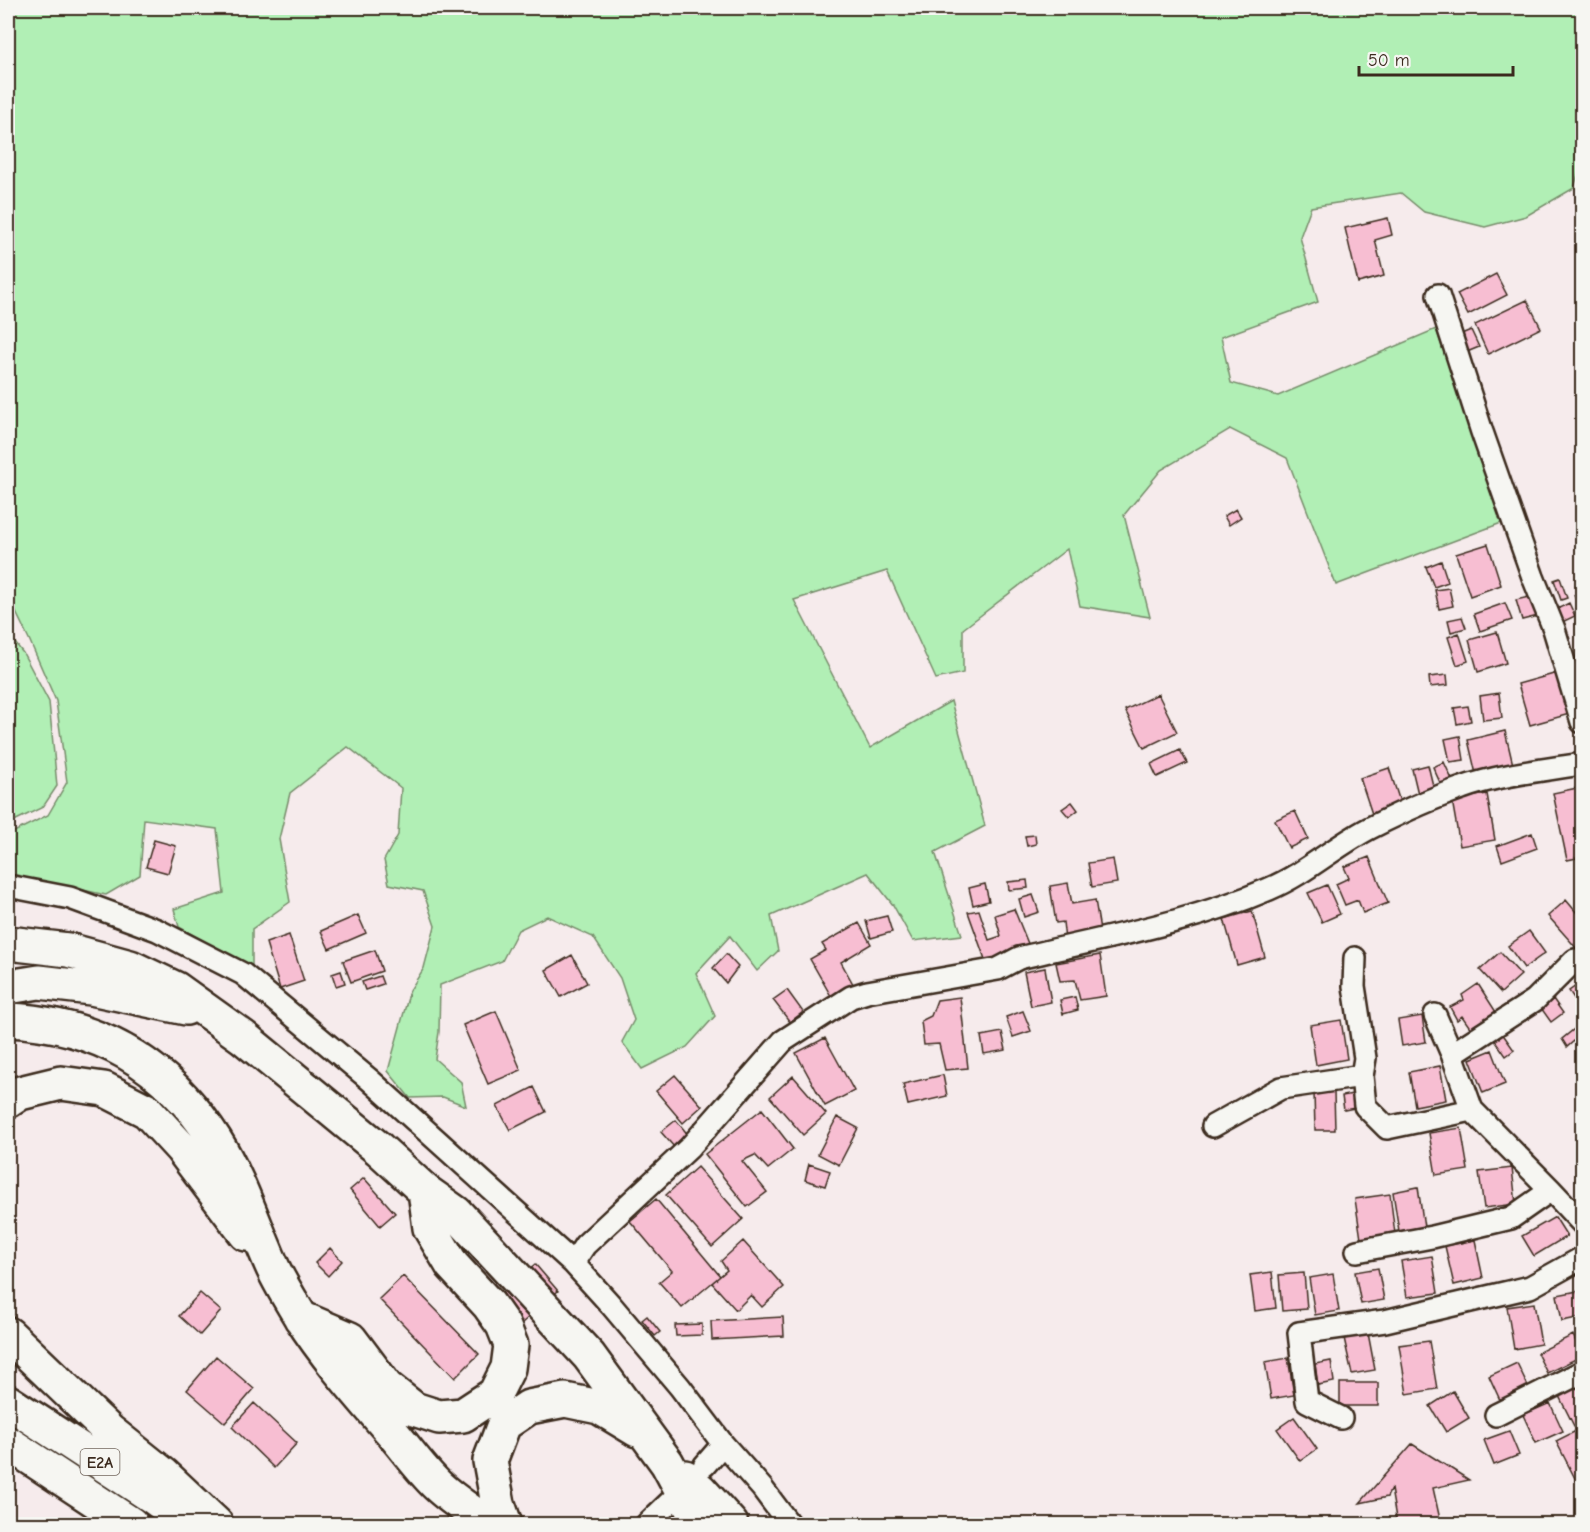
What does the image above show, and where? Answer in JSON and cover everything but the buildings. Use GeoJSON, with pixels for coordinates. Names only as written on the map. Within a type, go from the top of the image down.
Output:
{"type":"FeatureCollection","features":[{"type":"Feature","properties":{"kind":"highway"},"geometry":{"type":"LineString","coordinates":[[8,943],[68,950],[130,967],[176,989],[243,1037],[379,1149],[425,1191],[456,1213],[589,1356],[667,1463],[700,1524]]}},
{"type":"Feature","properties":{"kind":"highway"},"geometry":{"type":"LineString","coordinates":[[8,987],[39,982],[91,988],[183,1006],[243,1037]]}},
{"type":"Feature","properties":{"kind":"highway"},"geometry":{"type":"LineString","coordinates":[[8,1020],[51,1023],[86,1033],[119,1047],[150,1068],[186,1101],[215,1141],[240,1190],[274,1271]]}},
{"type":"Feature","properties":{"kind":"highway"},"geometry":{"type":"LineString","coordinates":[[8,1101],[20,1093],[62,1083],[104,1089],[147,1111],[182,1149],[274,1271],[302,1318],[336,1367],[438,1486],[488,1524]]}},
{"type":"Feature","properties":{"kind":"highway"},"geometry":{"type":"LineString","coordinates":[[302,1318],[350,1339],[386,1387],[414,1409],[439,1417],[463,1415],[495,1394],[508,1368],[511,1345],[503,1325],[489,1305],[452,1265],[430,1228],[425,1191]]}},
{"type":"Feature","properties":{"kind":"highway"},"geometry":{"type":"LineString","coordinates":[[8,1334],[109,1431],[164,1475],[216,1524]]}},
{"type":"Feature","properties":{"kind":"highway"},"geometry":{"type":"LineString","coordinates":[[505,1524],[498,1504],[490,1461],[504,1425],[529,1407],[565,1400],[599,1407],[647,1437]]}},
{"type":"Feature","properties":{"kind":"highway","name":"E2A"},"geometry":{"type":"LineString","coordinates":[[8,1401],[190,1524]]}},
{"type":"Feature","properties":{"kind":"highway","name":"E2A"},"geometry":{"type":"LineString","coordinates":[[8,1443],[123,1518]]}},
{"type":"Feature","properties":{"kind":"highway"},"geometry":{"type":"LineString","coordinates":[[8,1457],[123,1518]]}},
{"type":"Feature","properties":{"kind":"highway"},"geometry":{"type":"LineString","coordinates":[[667,1463],[701,1491],[731,1524]]}},
{"type":"Feature","properties":{"kind":"street"},"geometry":{"type":"LineString","coordinates":[[1438,296],[1482,432],[1533,577],[1554,629],[1582,722]]}},
{"type":"Feature","properties":{"kind":"street"},"geometry":{"type":"LineString","coordinates":[[573,1263],[585,1245],[689,1148],[783,1041],[850,998],[867,992],[998,969],[1019,958],[1173,921],[1225,905],[1272,888],[1302,872],[1375,825],[1463,787],[1582,764]]}},
{"type":"Feature","properties":{"kind":"street"},"geometry":{"type":"LineString","coordinates":[[8,886],[70,898],[157,930],[243,974],[370,1080],[573,1263],[672,1378],[789,1524]]}},
{"type":"Feature","properties":{"kind":"street"},"geometry":{"type":"LineString","coordinates":[[1355,958],[1354,986],[1365,1058],[1362,1076],[1365,1106],[1387,1128],[1472,1110]]}},
{"type":"Feature","properties":{"kind":"street"},"geometry":{"type":"LineString","coordinates":[[1452,1054],[1535,1000],[1575,960]]}},
{"type":"Feature","properties":{"kind":"street"},"geometry":{"type":"LineString","coordinates":[[1435,1015],[1472,1110],[1582,1223]]}},
{"type":"Feature","properties":{"kind":"street"},"geometry":{"type":"LineString","coordinates":[[1213,1126],[1281,1088],[1362,1076]]}},
{"type":"Feature","properties":{"kind":"street"},"geometry":{"type":"LineString","coordinates":[[1357,1251],[1432,1237],[1511,1218],[1551,1190]]}},
{"type":"Feature","properties":{"kind":"street"},"geometry":{"type":"LineString","coordinates":[[1341,1418],[1307,1401],[1299,1333],[1385,1321],[1530,1287],[1582,1258]]}},
{"type":"Feature","properties":{"kind":"street"},"geometry":{"type":"LineString","coordinates":[[1496,1415],[1582,1372]]}},
{"type":"Feature","properties":{"kind":"street"},"geometry":{"type":"LineString","coordinates":[[704,1466],[723,1444]]}},
{"type":"Feature","properties":{"kind":"street"},"geometry":{"type":"LineString","coordinates":[[647,1524],[671,1501]]}},
{"type":"Feature","properties":{"kind":"green space"},"geometry":{"type":"Polygon","coordinates":[[[8,8],[1582,8],[1582,161],[1574,188],[1526,216],[1485,227],[1424,212],[1401,193],[1311,207],[1300,237],[1318,302],[1221,337],[1231,383],[1278,396],[1436,329],[1504,522],[1336,585],[1287,458],[1230,429],[1161,470],[1124,515],[1150,617],[1080,606],[1067,549],[963,629],[963,673],[936,679],[887,571],[794,600],[870,748],[951,701],[985,826],[935,852],[962,935],[913,941],[893,905],[868,873],[771,916],[778,951],[757,971],[730,936],[696,973],[715,1016],[687,1047],[642,1069],[622,1042],[634,1020],[620,978],[593,937],[547,916],[518,930],[502,961],[440,985],[439,1032],[435,1059],[461,1082],[466,1106],[443,1097],[410,1098],[388,1071],[410,990],[424,968],[435,926],[423,891],[389,884],[384,860],[398,835],[401,788],[348,747],[290,793],[279,839],[290,902],[252,929],[252,968],[179,927],[174,909],[224,893],[217,829],[144,819],[140,875],[106,895],[8,877],[8,835],[48,815],[67,782],[56,701],[29,639],[10,600],[8,601],[8,8]]]}},
{"type":"Feature","properties":{"kind":"green space"},"geometry":{"type":"Polygon","coordinates":[[[8,634],[23,653],[49,702],[57,786],[43,807],[8,824],[8,634]]]}}]}
